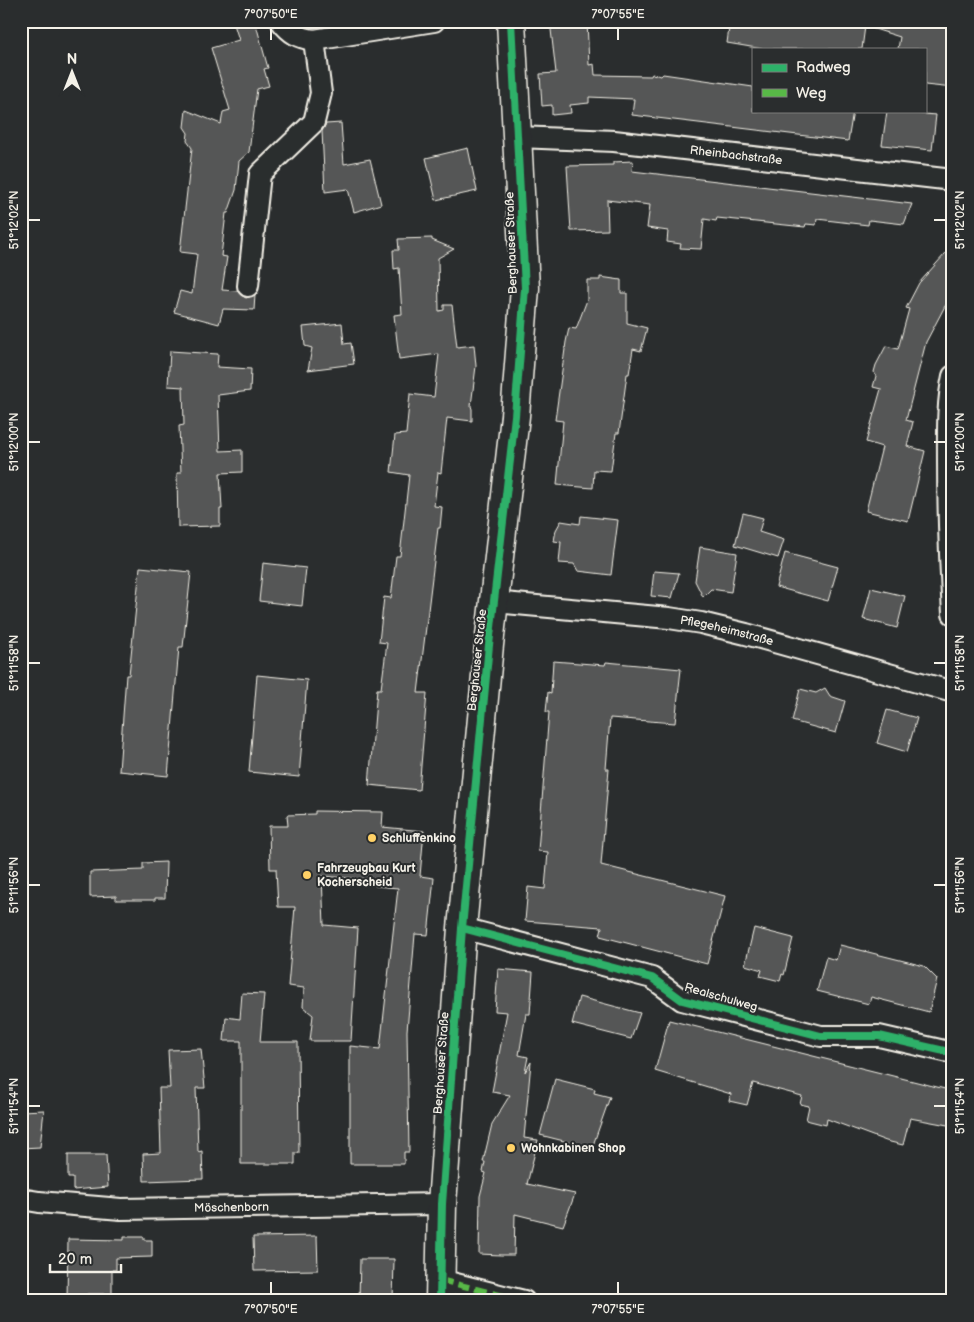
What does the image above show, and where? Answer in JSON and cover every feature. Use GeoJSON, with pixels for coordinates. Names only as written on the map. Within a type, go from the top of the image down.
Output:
{"type":"FeatureCollection","features":[{"type":"Feature","properties":{"kind":"street"},"geometry":{"type":"LineString","coordinates":[[281,21],[293,34],[314,40],[434,21]]}},
{"type":"Feature","properties":{"kind":"street","name":"Berghauser Straße"},"geometry":{"type":"LineString","coordinates":[[511,21],[525,288],[515,416],[494,602],[462,928],[442,1204],[440,1290],[524,1301]]}},
{"type":"Feature","properties":{"kind":"street"},"geometry":{"type":"LineString","coordinates":[[248,286],[260,174],[314,122],[322,93],[314,40]]}},
{"type":"Feature","properties":{"kind":"street","name":"Rheinbachstraße"},"geometry":{"type":"LineString","coordinates":[[518,137],[614,140],[953,180]]}},
{"type":"Feature","properties":{"kind":"street"},"geometry":{"type":"LineString","coordinates":[[953,376],[948,405],[948,513],[953,614]]}},
{"type":"Feature","properties":{"kind":"street","name":"Pflegeheimstraße"},"geometry":{"type":"LineString","coordinates":[[494,602],[669,618],[701,623],[953,692]]}},
{"type":"Feature","properties":{"kind":"street","name":"Realschulweg"},"geometry":{"type":"LineString","coordinates":[[462,928],[652,978],[682,1000],[820,1036],[879,1036],[953,1053]]}},
{"type":"Feature","properties":{"kind":"street","name":"Möschenborn"},"geometry":{"type":"LineString","coordinates":[[21,1199],[121,1209],[442,1204]]}},
{"type":"Feature","properties":{"kind":"building"},"geometry":{"type":"Polygon","coordinates":[[[233,21],[255,21],[268,68],[264,69],[269,86],[257,89],[249,152],[239,161],[236,190],[228,213],[226,213],[221,256],[227,257],[222,290],[237,291],[246,298],[255,295],[254,310],[223,309],[219,324],[174,312],[180,291],[192,294],[197,254],[180,252],[192,148],[187,141],[188,133],[184,127],[186,110],[221,124],[223,112],[230,110],[211,48],[239,40],[233,21]]]}},
{"type":"Feature","properties":{"kind":"building"},"geometry":{"type":"Polygon","coordinates":[[[550,21],[587,21],[589,65],[594,64],[595,75],[651,76],[652,74],[661,76],[663,74],[752,87],[752,112],[853,112],[848,141],[632,115],[634,99],[589,97],[589,103],[570,105],[571,113],[552,115],[552,105],[542,106],[540,74],[556,73],[550,21]]]}},
{"type":"Feature","properties":{"kind":"building"},"geometry":{"type":"Polygon","coordinates":[[[730,21],[943,21],[953,23],[953,88],[926,85],[926,48],[898,48],[900,37],[865,26],[862,48],[757,48],[727,43],[730,21]]]}},
{"type":"Feature","properties":{"kind":"building"},"geometry":{"type":"Polygon","coordinates":[[[887,112],[936,115],[932,150],[882,145],[887,112]]]}},
{"type":"Feature","properties":{"kind":"building"},"geometry":{"type":"Polygon","coordinates":[[[341,123],[344,164],[370,159],[381,204],[354,212],[348,189],[325,192],[322,131],[326,124],[341,123]]]}},
{"type":"Feature","properties":{"kind":"building"},"geometry":{"type":"Polygon","coordinates":[[[468,148],[477,191],[436,200],[426,158],[468,148]]]}},
{"type":"Feature","properties":{"kind":"building"},"geometry":{"type":"Polygon","coordinates":[[[633,161],[632,171],[912,204],[904,224],[869,220],[868,225],[817,219],[816,225],[806,224],[805,227],[717,218],[716,221],[704,219],[701,249],[680,248],[681,244],[667,242],[668,231],[647,228],[650,205],[607,200],[608,230],[571,231],[567,166],[613,165],[613,162],[633,161]]]}},
{"type":"Feature","properties":{"kind":"building"},"geometry":{"type":"Polygon","coordinates":[[[432,238],[432,240],[454,249],[438,258],[439,311],[444,310],[444,305],[452,305],[457,347],[474,345],[476,366],[471,406],[472,421],[447,418],[441,473],[438,472],[434,506],[442,507],[418,693],[427,693],[419,790],[369,785],[377,689],[381,689],[387,643],[379,642],[384,597],[391,598],[396,556],[400,556],[409,475],[391,472],[395,435],[406,434],[410,394],[434,397],[439,354],[399,359],[394,315],[402,314],[399,268],[394,269],[393,250],[399,250],[398,239],[432,238]]]}},
{"type":"Feature","properties":{"kind":"building"},"geometry":{"type":"Polygon","coordinates":[[[953,245],[953,297],[945,306],[926,342],[906,420],[913,422],[907,446],[925,451],[908,521],[866,511],[882,447],[866,442],[881,389],[873,387],[876,365],[886,346],[898,349],[909,309],[906,308],[919,283],[953,245]]]}},
{"type":"Feature","properties":{"kind":"building"},"geometry":{"type":"Polygon","coordinates":[[[600,277],[621,280],[621,293],[627,293],[627,323],[647,328],[641,351],[633,349],[629,374],[627,374],[619,433],[616,433],[611,471],[594,470],[593,488],[557,485],[563,421],[555,420],[566,342],[569,328],[576,329],[587,300],[587,280],[600,280],[600,277]]]}},
{"type":"Feature","properties":{"kind":"building"},"geometry":{"type":"Polygon","coordinates":[[[342,323],[344,344],[351,343],[354,364],[308,370],[312,348],[305,346],[303,327],[342,323]]]}},
{"type":"Feature","properties":{"kind":"building"},"geometry":{"type":"Polygon","coordinates":[[[170,351],[218,354],[217,367],[251,369],[250,391],[218,395],[220,451],[242,450],[242,472],[220,473],[222,509],[220,509],[220,526],[178,527],[177,473],[181,473],[179,426],[184,425],[183,387],[168,386],[170,351]]]}},
{"type":"Feature","properties":{"kind":"building"},"geometry":{"type":"Polygon","coordinates":[[[743,513],[763,518],[759,532],[784,540],[778,558],[735,545],[743,513]]]}},
{"type":"Feature","properties":{"kind":"building"},"geometry":{"type":"Polygon","coordinates":[[[581,516],[618,520],[611,575],[578,571],[574,564],[559,563],[561,542],[554,541],[556,530],[561,521],[580,524],[581,516]]]}},
{"type":"Feature","properties":{"kind":"building"},"geometry":{"type":"Polygon","coordinates":[[[700,547],[737,553],[731,592],[711,589],[703,597],[695,581],[700,547]]]}},
{"type":"Feature","properties":{"kind":"building"},"geometry":{"type":"Polygon","coordinates":[[[785,553],[838,567],[828,601],[776,587],[785,553]]]}},
{"type":"Feature","properties":{"kind":"building"},"geometry":{"type":"Polygon","coordinates":[[[263,563],[306,568],[302,606],[259,601],[263,563]]]}},
{"type":"Feature","properties":{"kind":"building"},"geometry":{"type":"Polygon","coordinates":[[[140,567],[191,572],[183,647],[179,647],[168,776],[119,771],[126,675],[129,675],[140,567]]]}},
{"type":"Feature","properties":{"kind":"building"},"geometry":{"type":"Polygon","coordinates":[[[654,571],[679,573],[672,598],[651,596],[654,571]]]}},
{"type":"Feature","properties":{"kind":"building"},"geometry":{"type":"Polygon","coordinates":[[[871,588],[905,596],[897,628],[863,619],[871,588]]]}},
{"type":"Feature","properties":{"kind":"building"},"geometry":{"type":"Polygon","coordinates":[[[553,661],[605,665],[606,662],[681,669],[675,723],[610,718],[606,769],[609,769],[601,865],[725,896],[707,964],[600,936],[602,927],[525,921],[528,887],[545,889],[548,852],[538,851],[549,712],[546,712],[548,692],[551,693],[553,661]]]}},
{"type":"Feature","properties":{"kind":"building"},"geometry":{"type":"Polygon","coordinates":[[[257,675],[307,680],[299,777],[249,772],[257,675]]]}},
{"type":"Feature","properties":{"kind":"building"},"geometry":{"type":"Polygon","coordinates":[[[825,688],[830,696],[845,701],[836,733],[792,721],[800,689],[816,693],[825,688]]]}},
{"type":"Feature","properties":{"kind":"building"},"geometry":{"type":"Polygon","coordinates":[[[887,710],[917,718],[907,752],[877,743],[887,710]]]}},
{"type":"Feature","properties":{"kind":"building"},"geometry":{"type":"Polygon","coordinates":[[[315,811],[383,812],[382,827],[424,831],[420,876],[434,878],[428,935],[415,934],[407,1031],[409,1152],[404,1152],[404,1164],[350,1164],[350,1046],[380,1049],[398,888],[375,886],[375,880],[322,876],[324,925],[358,928],[351,1041],[310,1041],[313,1015],[303,1007],[304,988],[288,986],[295,907],[278,907],[276,869],[270,869],[269,826],[288,826],[287,815],[315,814],[315,811]]]}},
{"type":"Feature","properties":{"kind":"building"},"geometry":{"type":"Polygon","coordinates":[[[166,862],[165,898],[155,898],[155,900],[116,900],[116,896],[90,897],[90,872],[143,870],[143,863],[166,862]]]}},
{"type":"Feature","properties":{"kind":"building"},"geometry":{"type":"Polygon","coordinates":[[[754,928],[793,938],[784,975],[782,974],[780,981],[760,976],[762,970],[745,965],[754,928]]]}},
{"type":"Feature","properties":{"kind":"building"},"geometry":{"type":"Polygon","coordinates":[[[840,945],[924,966],[937,979],[929,1012],[871,997],[869,1004],[817,991],[826,957],[836,960],[840,945]]]}},
{"type":"Feature","properties":{"kind":"building"},"geometry":{"type":"Polygon","coordinates":[[[498,969],[533,972],[530,1014],[526,1014],[519,1055],[528,1057],[525,1072],[531,1062],[524,1138],[538,1140],[527,1184],[575,1194],[563,1226],[515,1214],[514,1255],[479,1254],[480,1196],[486,1173],[483,1172],[485,1162],[483,1162],[492,1124],[510,1095],[492,1092],[507,1012],[495,1011],[498,969]]]}},
{"type":"Feature","properties":{"kind":"building"},"geometry":{"type":"Polygon","coordinates":[[[242,993],[264,994],[260,1042],[298,1042],[299,1153],[295,1153],[295,1164],[241,1164],[241,1041],[224,1041],[226,1017],[240,1019],[242,993]]]}},
{"type":"Feature","properties":{"kind":"building"},"geometry":{"type":"Polygon","coordinates":[[[579,997],[640,1013],[631,1039],[572,1024],[579,997]]]}},
{"type":"Feature","properties":{"kind":"building"},"geometry":{"type":"Polygon","coordinates":[[[669,1020],[953,1091],[953,1126],[910,1118],[903,1145],[886,1141],[827,1119],[826,1125],[806,1120],[809,1106],[800,1104],[802,1096],[753,1083],[747,1105],[729,1101],[731,1094],[655,1071],[669,1020]]]}},
{"type":"Feature","properties":{"kind":"building"},"geometry":{"type":"Polygon","coordinates":[[[201,1049],[205,1088],[196,1088],[198,1152],[202,1151],[203,1179],[144,1181],[143,1154],[161,1153],[159,1088],[170,1088],[168,1050],[201,1049]]]}},
{"type":"Feature","properties":{"kind":"building"},"geometry":{"type":"Polygon","coordinates":[[[555,1079],[595,1089],[594,1093],[610,1097],[592,1148],[540,1135],[555,1079]]]}},
{"type":"Feature","properties":{"kind":"building"},"geometry":{"type":"Polygon","coordinates":[[[44,1110],[40,1147],[21,1148],[21,1111],[44,1110]]]}},
{"type":"Feature","properties":{"kind":"building"},"geometry":{"type":"Polygon","coordinates":[[[68,1155],[106,1155],[108,1187],[73,1190],[73,1178],[68,1178],[68,1155]]]}},
{"type":"Feature","properties":{"kind":"building"},"geometry":{"type":"Polygon","coordinates":[[[317,1236],[318,1270],[254,1271],[253,1237],[317,1236]]]}},
{"type":"Feature","properties":{"kind":"building"},"geometry":{"type":"Polygon","coordinates":[[[124,1237],[144,1237],[144,1240],[152,1240],[152,1257],[116,1258],[116,1270],[112,1270],[112,1294],[87,1294],[87,1301],[67,1301],[68,1239],[124,1240],[124,1237]]]}},
{"type":"Feature","properties":{"kind":"building"},"geometry":{"type":"Polygon","coordinates":[[[360,1259],[394,1259],[393,1301],[359,1301],[360,1259]]]}},
{"type":"Feature","properties":{"kind":"marked path"},"geometry":{"type":"LineString","coordinates":[[440,1280],[524,1301]]}},
{"type":"Feature","properties":{"kind":"cycle path"},"geometry":{"type":"LineString","coordinates":[[440,1301],[442,1204],[462,928],[489,645],[515,416],[525,288],[511,21]]}},
{"type":"Feature","properties":{"kind":"cycle path"},"geometry":{"type":"LineString","coordinates":[[462,928],[652,978],[682,1000],[821,1036],[879,1036],[953,1053]]}},
{"type":"Feature","properties":{"kind":"place","name":"Schluffenkino"},"geometry":{"type":"Point","coordinates":[372,838]}},
{"type":"Feature","properties":{"kind":"place","name":"Fahrzeugbau Kurt Kocherscheid"},"geometry":{"type":"Point","coordinates":[307,875]}},
{"type":"Feature","properties":{"kind":"place","name":"Wohnkabinen Shop"},"geometry":{"type":"Point","coordinates":[511,1148]}}]}
